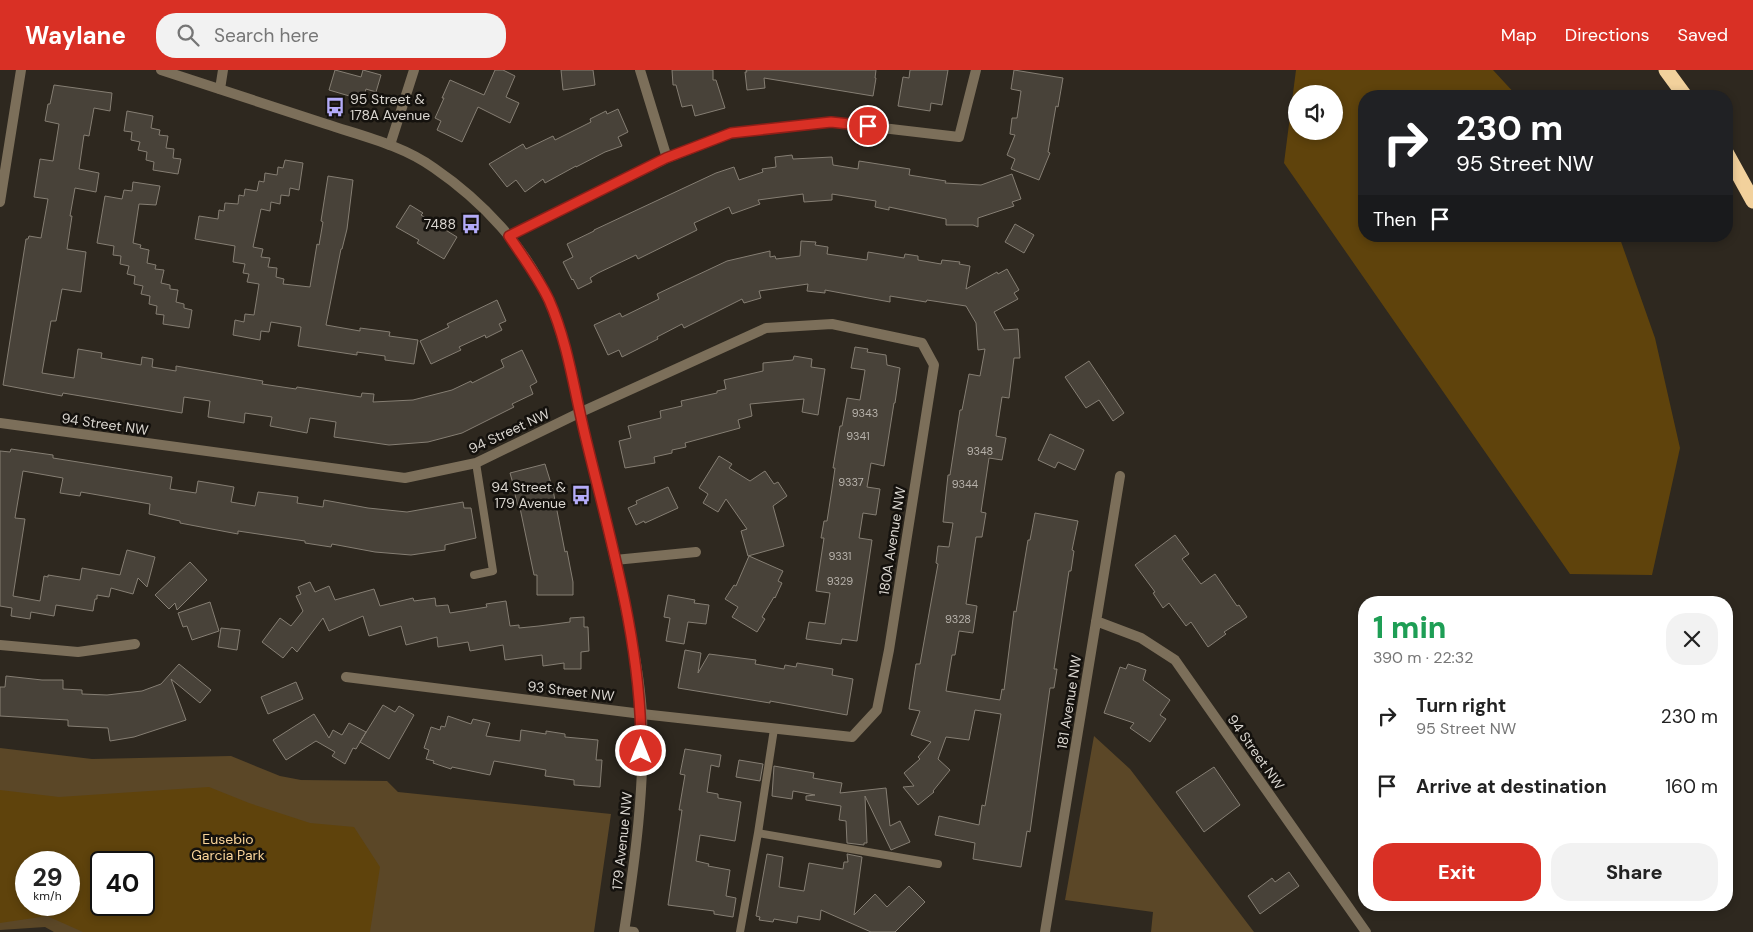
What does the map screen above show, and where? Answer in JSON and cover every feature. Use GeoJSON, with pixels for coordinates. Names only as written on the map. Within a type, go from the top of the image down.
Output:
{"type":"FeatureCollection","features":[{"type":"Feature","properties":{"kind":"highway"},"geometry":{"type":"LineString","coordinates":[[1666,70],[1681,90]]}},
{"type":"Feature","properties":{"kind":"highway"},"geometry":{"type":"LineString","coordinates":[[1733,165],[1753,202]]}},
{"type":"Feature","properties":{"kind":"street"},"geometry":{"type":"LineString","coordinates":[[0,202],[22,70]]}},
{"type":"Feature","properties":{"kind":"street","name":"179 Avenue NW"},"geometry":{"type":"LineString","coordinates":[[161,70],[390,145],[432,166],[487,211],[509,236],[533,270],[549,300],[566,349],[634,650],[642,714],[641,789],[628,932]]}},
{"type":"Feature","properties":{"kind":"street"},"geometry":{"type":"LineString","coordinates":[[220,89],[223,70]]}},
{"type":"Feature","properties":{"kind":"street"},"geometry":{"type":"LineString","coordinates":[[390,145],[414,70]]}},
{"type":"Feature","properties":{"kind":"street"},"geometry":{"type":"LineString","coordinates":[[640,70],[666,158]]}},
{"type":"Feature","properties":{"kind":"street"},"geometry":{"type":"LineString","coordinates":[[509,236],[666,158],[731,133],[831,122],[959,137],[976,70]]}},
{"type":"Feature","properties":{"kind":"street","name":"94 Street NW"},"geometry":{"type":"LineString","coordinates":[[0,423],[405,478],[476,463],[579,413],[766,328],[832,324],[922,342]]}},
{"type":"Feature","properties":{"kind":"street","name":"180A Avenue NW"},"geometry":{"type":"LineString","coordinates":[[852,737],[877,710],[889,650],[934,365],[922,342]]}},
{"type":"Feature","properties":{"kind":"street","name":"181 Avenue NW"},"geometry":{"type":"LineString","coordinates":[[1045,932],[1120,476]]}},
{"type":"Feature","properties":{"kind":"street"},"geometry":{"type":"LineString","coordinates":[[615,560],[696,552]]}},
{"type":"Feature","properties":{"kind":"street","name":"94 Street NW"},"geometry":{"type":"LineString","coordinates":[[1096,621],[1141,638],[1175,660],[1366,932]]}},
{"type":"Feature","properties":{"kind":"street"},"geometry":{"type":"LineString","coordinates":[[0,644],[78,652],[135,644]]}},
{"type":"Feature","properties":{"kind":"street","name":"93 Street NW"},"geometry":{"type":"LineString","coordinates":[[346,677],[642,714],[852,737]]}},
{"type":"Feature","properties":{"kind":"lane"},"geometry":{"type":"LineString","coordinates":[[474,575],[494,571],[476,463]]}},
{"type":"Feature","properties":{"kind":"lane"},"geometry":{"type":"LineString","coordinates":[[740,932],[774,728]]}},
{"type":"Feature","properties":{"kind":"lane"},"geometry":{"type":"LineString","coordinates":[[758,833],[938,864]]}},
{"type":"Feature","properties":{"kind":"green space"},"geometry":{"type":"Polygon","coordinates":[[[1094,736],[1130,769],[1254,932],[1151,932],[1153,912],[1065,900],[1094,736]]]}},
{"type":"Feature","properties":{"kind":"green space","name":"Eusebio Garcia Park"},"geometry":{"type":"Polygon","coordinates":[[[0,748],[92,759],[231,756],[280,776],[301,780],[387,781],[398,792],[611,814],[594,932],[54,932],[45,927],[0,930],[0,748]]]}},
{"type":"Feature","properties":{"kind":"shaded area"},"geometry":{"type":"Polygon","coordinates":[[[1296,70],[1493,70],[1511,90],[1358,90],[1358,242],[1621,242],[1655,338],[1680,448],[1652,575],[1570,574],[1284,163],[1288,132],[1288,140],[1343,140],[1343,85],[1294,85],[1296,70]]]}},
{"type":"Feature","properties":{"kind":"shaded area"},"geometry":{"type":"Polygon","coordinates":[[[209,787],[249,803],[310,823],[354,827],[380,867],[370,932],[83,932],[47,916],[0,923],[0,790],[59,797],[209,787]]]}},
{"type":"Feature","properties":{"kind":"building"},"geometry":{"type":"Polygon","coordinates":[[[335,70],[361,77],[363,70],[381,75],[376,92],[366,89],[363,100],[329,90],[335,70]]]}},
{"type":"Feature","properties":{"kind":"building"},"geometry":{"type":"Polygon","coordinates":[[[495,70],[503,70],[515,76],[506,97],[519,103],[510,123],[478,107],[462,142],[437,130],[441,121],[435,118],[450,80],[484,95],[495,70]]]}},
{"type":"Feature","properties":{"kind":"building"},"geometry":{"type":"Polygon","coordinates":[[[561,70],[593,70],[595,85],[563,90],[561,70]]]}},
{"type":"Feature","properties":{"kind":"building"},"geometry":{"type":"Polygon","coordinates":[[[672,70],[713,70],[713,80],[716,80],[725,108],[695,116],[692,105],[682,107],[676,85],[673,85],[672,70]]]}},
{"type":"Feature","properties":{"kind":"building"},"geometry":{"type":"Polygon","coordinates":[[[746,70],[876,70],[876,78],[873,96],[764,78],[765,88],[747,90],[746,70]]]}},
{"type":"Feature","properties":{"kind":"building"},"geometry":{"type":"Polygon","coordinates":[[[910,70],[948,70],[942,105],[931,103],[930,111],[898,106],[903,77],[909,78],[910,70]]]}},
{"type":"Feature","properties":{"kind":"building"},"geometry":{"type":"Polygon","coordinates":[[[1014,70],[1063,78],[1048,152],[1050,153],[1039,180],[1011,169],[1015,159],[1007,155],[1015,135],[1010,134],[1012,118],[1017,118],[1021,91],[1011,89],[1014,70]]]}},
{"type":"Feature","properties":{"kind":"building"},"geometry":{"type":"Polygon","coordinates":[[[54,85],[112,93],[110,111],[94,108],[89,136],[84,135],[79,169],[99,173],[96,192],[75,188],[70,216],[72,216],[67,249],[86,252],[81,292],[62,289],[56,321],[51,321],[42,373],[74,378],[78,349],[102,353],[101,358],[141,365],[142,357],[153,359],[152,367],[176,371],[176,366],[263,381],[262,384],[296,389],[297,387],[361,397],[362,393],[374,394],[373,402],[413,400],[452,390],[471,381],[472,383],[504,367],[501,360],[522,350],[537,382],[530,386],[533,394],[512,404],[514,407],[462,433],[428,442],[389,445],[334,437],[336,422],[310,418],[307,433],[270,426],[272,417],[245,413],[244,423],[208,417],[210,401],[184,397],[182,413],[63,393],[62,396],[3,385],[26,239],[29,236],[41,238],[48,199],[34,197],[40,159],[53,161],[59,124],[45,121],[54,85]]]}},
{"type":"Feature","properties":{"kind":"building"},"geometry":{"type":"Polygon","coordinates":[[[618,109],[628,132],[618,137],[622,146],[605,152],[545,183],[543,179],[525,192],[516,180],[507,187],[489,164],[523,144],[526,149],[553,136],[555,140],[591,122],[590,119],[606,111],[607,114],[618,109]]]}},
{"type":"Feature","properties":{"kind":"building"},"geometry":{"type":"Polygon","coordinates":[[[127,111],[153,116],[151,128],[160,130],[159,135],[168,136],[166,148],[174,149],[173,158],[181,159],[178,174],[153,170],[154,162],[146,160],[147,152],[138,150],[140,142],[131,140],[132,132],[124,131],[127,111]]]}},
{"type":"Feature","properties":{"kind":"building"},"geometry":{"type":"Polygon","coordinates":[[[792,155],[793,159],[832,157],[833,165],[858,169],[859,161],[910,169],[909,175],[946,181],[945,183],[981,185],[1012,174],[1021,199],[1012,202],[1014,206],[978,218],[978,227],[973,225],[946,225],[946,219],[889,207],[889,210],[875,207],[876,201],[832,194],[832,200],[804,202],[803,194],[758,200],[760,204],[732,214],[729,207],[694,223],[697,230],[638,259],[636,255],[598,273],[590,278],[592,282],[578,289],[572,280],[563,262],[573,257],[567,244],[716,173],[734,167],[739,180],[763,172],[762,169],[776,167],[775,157],[792,155]]]}},
{"type":"Feature","properties":{"kind":"building"},"geometry":{"type":"Polygon","coordinates":[[[285,160],[303,163],[299,190],[290,188],[289,196],[281,195],[280,204],[271,202],[270,211],[261,209],[253,247],[263,249],[261,257],[270,258],[268,267],[277,268],[276,277],[284,279],[283,284],[310,287],[317,244],[319,245],[323,222],[321,221],[328,176],[353,180],[347,229],[341,249],[326,325],[360,331],[360,328],[390,332],[389,336],[418,340],[414,364],[385,360],[385,356],[357,352],[357,355],[298,346],[301,327],[271,322],[269,332],[261,331],[260,340],[233,335],[235,320],[244,322],[245,314],[254,315],[259,284],[247,282],[249,274],[243,273],[245,264],[233,262],[235,246],[195,239],[199,216],[218,219],[219,210],[224,211],[225,203],[238,204],[239,195],[244,196],[245,189],[257,191],[259,181],[264,182],[265,173],[277,175],[278,167],[283,168],[285,160]]]}},
{"type":"Feature","properties":{"kind":"building"},"geometry":{"type":"Polygon","coordinates":[[[133,182],[160,186],[156,205],[139,204],[133,243],[141,245],[140,248],[149,250],[147,263],[156,265],[155,269],[164,270],[161,283],[170,285],[170,289],[178,290],[176,302],[184,304],[184,308],[192,310],[189,328],[163,324],[164,315],[156,314],[157,306],[149,304],[150,296],[141,294],[143,286],[134,284],[135,276],[127,274],[129,266],[120,264],[121,256],[113,255],[114,246],[97,243],[105,196],[122,199],[124,190],[132,191],[133,182]]]}},
{"type":"Feature","properties":{"kind":"building"},"geometry":{"type":"Polygon","coordinates":[[[410,205],[423,213],[421,215],[457,237],[444,259],[417,243],[419,240],[396,227],[410,205]]]}},
{"type":"Feature","properties":{"kind":"building"},"geometry":{"type":"Polygon","coordinates":[[[1015,224],[1034,235],[1024,253],[1005,242],[1015,224]]]}},
{"type":"Feature","properties":{"kind":"building"},"geometry":{"type":"Polygon","coordinates":[[[801,241],[816,242],[815,245],[828,247],[827,254],[867,260],[868,252],[904,258],[905,254],[918,256],[918,260],[941,264],[942,260],[960,262],[959,264],[970,266],[966,289],[997,272],[998,274],[1007,269],[1019,290],[1014,293],[1018,299],[994,312],[1004,330],[1018,329],[1020,358],[1014,358],[1009,398],[1002,397],[996,436],[1006,438],[1002,460],[989,458],[981,512],[986,513],[982,537],[976,537],[966,604],[977,606],[973,633],[959,631],[955,655],[952,655],[946,691],[1000,700],[1002,689],[1004,690],[1014,611],[1016,612],[1028,540],[1030,540],[1035,513],[1078,521],[1054,669],[1057,669],[1054,688],[1050,688],[1030,832],[1027,831],[1021,867],[973,859],[975,843],[935,835],[939,816],[979,825],[982,805],[985,806],[1001,714],[975,710],[969,740],[946,737],[938,759],[950,770],[934,792],[918,805],[903,787],[914,786],[904,773],[920,759],[918,757],[931,742],[911,735],[920,711],[909,709],[916,664],[920,664],[938,564],[936,563],[938,546],[949,547],[953,523],[943,522],[948,475],[950,475],[960,410],[962,410],[969,374],[980,376],[985,349],[978,350],[976,323],[966,306],[890,296],[890,302],[825,290],[825,293],[807,291],[808,284],[759,291],[761,298],[744,303],[742,299],[684,328],[682,324],[657,337],[658,339],[622,357],[619,350],[608,355],[594,325],[620,313],[622,317],[659,299],[657,294],[727,261],[770,251],[770,257],[775,256],[776,259],[800,256],[801,241]]]}},
{"type":"Feature","properties":{"kind":"building"},"geometry":{"type":"Polygon","coordinates":[[[497,300],[506,321],[499,324],[502,330],[486,338],[485,335],[459,347],[461,350],[431,364],[420,341],[449,327],[447,324],[497,300]]]}},
{"type":"Feature","properties":{"kind":"building"},"geometry":{"type":"Polygon","coordinates":[[[855,347],[868,349],[867,352],[886,355],[887,365],[900,368],[884,466],[871,463],[867,487],[880,489],[876,515],[863,513],[859,538],[872,540],[857,641],[842,639],[841,644],[806,639],[809,622],[825,624],[830,593],[816,591],[824,538],[821,538],[824,521],[827,521],[835,468],[833,468],[847,398],[860,400],[865,370],[851,368],[855,347]]]}},
{"type":"Feature","properties":{"kind":"building"},"geometry":{"type":"Polygon","coordinates":[[[794,356],[812,359],[811,367],[825,369],[818,415],[802,412],[804,399],[750,404],[752,416],[738,420],[740,428],[685,443],[686,447],[672,450],[672,453],[654,457],[655,463],[625,468],[619,441],[631,438],[628,426],[661,418],[660,411],[682,406],[681,401],[717,393],[717,391],[726,389],[724,380],[763,371],[763,363],[793,360],[794,356]]]}},
{"type":"Feature","properties":{"kind":"building"},"geometry":{"type":"Polygon","coordinates":[[[1089,361],[1124,413],[1113,421],[1099,400],[1086,408],[1065,377],[1089,361]]]}},
{"type":"Feature","properties":{"kind":"building"},"geometry":{"type":"Polygon","coordinates":[[[1050,434],[1084,450],[1075,470],[1058,462],[1055,468],[1038,460],[1050,434]]]}},
{"type":"Feature","properties":{"kind":"building"},"geometry":{"type":"Polygon","coordinates":[[[11,449],[53,455],[53,458],[172,477],[170,489],[196,493],[198,481],[234,487],[231,502],[255,506],[258,492],[298,497],[297,503],[323,507],[324,500],[368,508],[407,512],[463,502],[464,508],[471,508],[476,538],[445,545],[445,550],[411,555],[375,552],[332,544],[331,547],[305,543],[305,541],[238,531],[238,534],[180,523],[180,521],[149,514],[150,504],[81,492],[80,496],[60,493],[63,478],[23,471],[15,518],[25,519],[13,596],[40,601],[44,576],[80,580],[82,568],[120,575],[127,550],[155,557],[147,587],[138,578],[133,594],[111,588],[109,597],[97,595],[93,611],[56,605],[54,616],[31,612],[30,619],[11,616],[12,608],[0,606],[0,451],[10,452],[11,449]]]}},
{"type":"Feature","properties":{"kind":"building"},"geometry":{"type":"Polygon","coordinates":[[[719,456],[732,464],[729,468],[750,481],[765,471],[774,484],[778,482],[787,496],[773,506],[784,546],[748,556],[741,531],[747,529],[726,499],[718,512],[703,503],[708,494],[699,488],[719,456]]]}},
{"type":"Feature","properties":{"kind":"building"},"geometry":{"type":"Polygon","coordinates":[[[545,464],[553,490],[565,552],[567,551],[573,582],[573,595],[537,595],[537,575],[534,575],[520,508],[518,508],[510,473],[545,464]]]}},
{"type":"Feature","properties":{"kind":"building"},"geometry":{"type":"Polygon","coordinates":[[[668,487],[678,508],[645,523],[644,521],[636,525],[628,508],[637,504],[636,501],[668,487]]]}},
{"type":"Feature","properties":{"kind":"building"},"geometry":{"type":"Polygon","coordinates":[[[1175,535],[1189,554],[1182,559],[1201,584],[1215,574],[1247,617],[1224,632],[1226,634],[1208,647],[1191,622],[1186,626],[1169,603],[1163,608],[1153,593],[1155,592],[1135,565],[1175,535]]]}},
{"type":"Feature","properties":{"kind":"building"},"geometry":{"type":"Polygon","coordinates":[[[749,556],[783,571],[778,581],[782,583],[775,598],[762,617],[765,619],[757,632],[732,617],[738,607],[725,599],[734,585],[736,586],[749,556]]]}},
{"type":"Feature","properties":{"kind":"building"},"geometry":{"type":"Polygon","coordinates":[[[190,562],[207,580],[177,610],[175,603],[169,609],[155,595],[190,562]]]}},
{"type":"Feature","properties":{"kind":"building"},"geometry":{"type":"Polygon","coordinates":[[[310,582],[315,592],[329,586],[335,600],[374,589],[380,606],[413,598],[414,601],[435,598],[436,606],[448,605],[450,613],[487,607],[486,604],[506,601],[510,626],[519,625],[519,628],[570,622],[570,618],[584,617],[584,627],[588,627],[589,651],[581,652],[581,669],[564,669],[564,663],[543,666],[542,655],[505,660],[503,645],[470,651],[468,642],[438,647],[437,637],[406,645],[401,626],[369,636],[363,616],[329,631],[323,618],[297,652],[292,647],[283,658],[262,642],[280,618],[291,626],[303,611],[296,596],[301,594],[298,587],[310,582]]]}},
{"type":"Feature","properties":{"kind":"building"},"geometry":{"type":"Polygon","coordinates":[[[668,595],[695,600],[694,603],[709,605],[706,624],[688,622],[684,644],[666,641],[670,618],[664,617],[668,595]]]}},
{"type":"Feature","properties":{"kind":"building"},"geometry":{"type":"Polygon","coordinates":[[[210,602],[219,631],[192,640],[187,626],[183,627],[178,613],[210,602]]]}},
{"type":"Feature","properties":{"kind":"building"},"geometry":{"type":"Polygon","coordinates":[[[221,628],[240,630],[237,650],[218,647],[221,628]]]}},
{"type":"Feature","properties":{"kind":"building"},"geometry":{"type":"Polygon","coordinates":[[[685,650],[701,653],[698,673],[709,654],[756,660],[755,664],[784,669],[785,665],[796,667],[797,663],[833,669],[832,675],[853,679],[847,715],[770,701],[770,703],[678,688],[685,650]]]}},
{"type":"Feature","properties":{"kind":"building"},"geometry":{"type":"Polygon","coordinates":[[[179,664],[211,690],[200,703],[171,679],[186,720],[134,737],[110,741],[108,728],[68,726],[68,720],[0,716],[0,687],[5,687],[6,676],[63,680],[63,689],[82,690],[82,694],[107,695],[142,691],[161,684],[179,664]]]}},
{"type":"Feature","properties":{"kind":"building"},"geometry":{"type":"Polygon","coordinates":[[[1128,664],[1146,670],[1143,680],[1170,700],[1160,715],[1166,719],[1150,742],[1130,728],[1134,723],[1104,713],[1120,667],[1126,669],[1128,664]]]}},
{"type":"Feature","properties":{"kind":"building"},"geometry":{"type":"Polygon","coordinates":[[[296,682],[303,699],[268,714],[261,697],[296,682]]]}},
{"type":"Feature","properties":{"kind":"building"},"geometry":{"type":"Polygon","coordinates":[[[383,705],[395,712],[399,706],[414,715],[389,759],[360,742],[383,705]]]}},
{"type":"Feature","properties":{"kind":"building"},"geometry":{"type":"Polygon","coordinates":[[[314,714],[329,738],[333,730],[342,735],[349,723],[366,732],[356,749],[353,748],[345,764],[332,756],[335,752],[316,741],[286,760],[273,740],[314,714]]]}},
{"type":"Feature","properties":{"kind":"building"},"geometry":{"type":"Polygon","coordinates":[[[448,716],[471,724],[473,719],[490,723],[486,736],[520,741],[521,730],[546,734],[546,731],[565,734],[565,737],[598,740],[596,760],[602,760],[600,787],[574,785],[574,780],[545,776],[546,770],[494,761],[490,775],[452,767],[451,769],[433,763],[434,761],[426,759],[429,750],[424,748],[431,727],[440,730],[441,726],[445,727],[448,716]]]}},
{"type":"Feature","properties":{"kind":"building"},"geometry":{"type":"Polygon","coordinates":[[[685,749],[721,755],[719,767],[711,765],[707,792],[718,794],[718,798],[741,802],[735,841],[700,835],[696,861],[709,864],[708,866],[730,870],[726,896],[736,898],[733,917],[714,914],[714,911],[668,905],[682,810],[679,810],[685,775],[680,774],[685,749]]]}},
{"type":"Feature","properties":{"kind":"building"},"geometry":{"type":"Polygon","coordinates":[[[739,760],[763,764],[760,781],[736,777],[739,760]]]}},
{"type":"Feature","properties":{"kind":"building"},"geometry":{"type":"Polygon","coordinates":[[[774,766],[814,773],[813,778],[842,783],[840,793],[886,788],[890,826],[900,821],[910,842],[891,850],[865,796],[867,843],[864,843],[864,845],[847,843],[846,821],[839,820],[841,806],[806,800],[806,796],[815,795],[793,791],[792,799],[772,796],[774,766]]]}},
{"type":"Feature","properties":{"kind":"building"},"geometry":{"type":"Polygon","coordinates":[[[1214,767],[1240,805],[1204,832],[1176,792],[1214,767]]]}},
{"type":"Feature","properties":{"kind":"building"},"geometry":{"type":"Polygon","coordinates":[[[767,854],[783,857],[779,887],[804,891],[809,863],[843,869],[844,862],[848,862],[847,854],[862,857],[854,915],[875,894],[887,907],[909,886],[925,902],[895,932],[871,932],[821,910],[820,920],[798,916],[797,923],[774,919],[773,922],[759,920],[760,917],[756,916],[767,854]]]}},
{"type":"Feature","properties":{"kind":"building"},"geometry":{"type":"Polygon","coordinates":[[[1289,872],[1299,886],[1260,914],[1248,896],[1272,878],[1275,882],[1289,872]]]}},
{"type":"Feature","properties":{"kind":"place","name":"95 Street & 178A Avenue"},"geometry":{"type":"Point","coordinates":[335,107]}},
{"type":"Feature","properties":{"kind":"place","name":"7488"},"geometry":{"type":"Point","coordinates":[471,224]}},
{"type":"Feature","properties":{"kind":"place","name":"94 Street & 179 Avenue"},"geometry":{"type":"Point","coordinates":[581,495]}},
{"type":"Feature","properties":{"kind":"route"},"geometry":{"type":"LineString","coordinates":[[641,751],[642,714],[634,650],[566,349],[549,300],[533,270],[509,236],[666,158],[731,133],[831,122],[868,126]]}}]}
